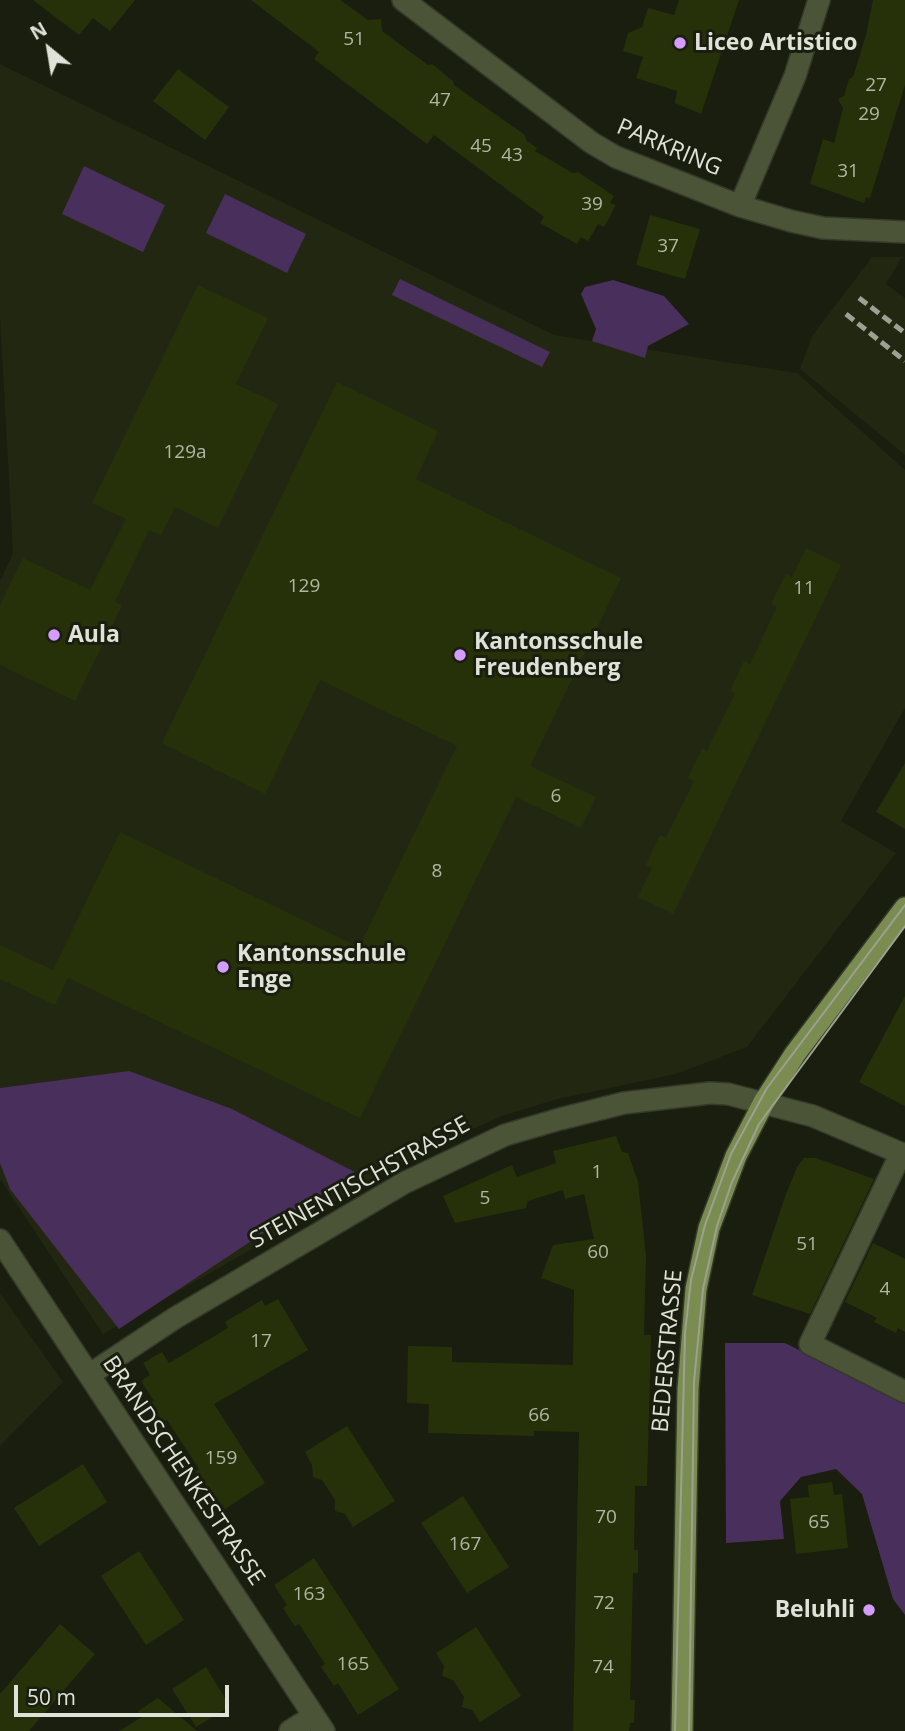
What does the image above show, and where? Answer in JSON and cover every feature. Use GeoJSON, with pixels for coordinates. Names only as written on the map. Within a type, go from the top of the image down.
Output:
{"type":"FeatureCollection","features":[{"type":"Feature","properties":{"kind":"main road","name":"BEDERSTRASSE"},"geometry":{"type":"LineString","coordinates":[[682,1731],[687,1421],[696,1289],[718,1201],[764,1102],[795,1055],[905,908]]}},
{"type":"Feature","properties":{"kind":"street","name":"PARKRING"},"geometry":{"type":"LineString","coordinates":[[403,0],[592,143],[616,157],[740,206],[795,76],[818,0]]}},
{"type":"Feature","properties":{"kind":"street"},"geometry":{"type":"LineString","coordinates":[[740,206],[815,227],[905,232]]}},
{"type":"Feature","properties":{"kind":"street","name":"STEINENTISCHSTRASSE"},"geometry":{"type":"LineString","coordinates":[[89,1375],[125,1349],[306,1240],[425,1172],[505,1135],[625,1103],[710,1093],[764,1102],[813,1116],[903,1154]]}},
{"type":"Feature","properties":{"kind":"street"},"geometry":{"type":"LineString","coordinates":[[903,1154],[810,1344],[905,1392]]}},
{"type":"Feature","properties":{"kind":"street","name":"BRANDSCHENKESTRASSE"},"geometry":{"type":"LineString","coordinates":[[0,1240],[319,1723]]}},
{"type":"Feature","properties":{"kind":"street"},"geometry":{"type":"LineString","coordinates":[[290,1731],[319,1723]]}},
{"type":"Feature","properties":{"kind":"shaded area"},"geometry":{"type":"Polygon","coordinates":[[[0,64],[554,335],[797,373],[905,470],[905,708],[841,821],[896,853],[747,1047],[676,1074],[558,1099],[502,1116],[426,1150],[103,1334],[0,1179],[0,581],[13,553],[0,317],[0,64]]]}},
{"type":"Feature","properties":{"kind":"shaded area"},"geometry":{"type":"Polygon","coordinates":[[[84,166],[165,205],[143,252],[62,214],[84,166]]]}},
{"type":"Feature","properties":{"kind":"shaded area"},"geometry":{"type":"Polygon","coordinates":[[[225,194],[306,234],[287,273],[206,233],[225,194]]]}},
{"type":"Feature","properties":{"kind":"shaded area"},"geometry":{"type":"Polygon","coordinates":[[[872,257],[902,257],[886,284],[905,298],[905,455],[800,369],[812,336],[872,257]]]}},
{"type":"Feature","properties":{"kind":"shaded area"},"geometry":{"type":"Polygon","coordinates":[[[400,279],[550,352],[542,367],[392,295],[400,279]]]}},
{"type":"Feature","properties":{"kind":"shaded area"},"geometry":{"type":"Polygon","coordinates":[[[613,280],[664,296],[689,324],[648,346],[645,358],[592,341],[596,329],[581,294],[585,287],[613,280]]]}},
{"type":"Feature","properties":{"kind":"shaded area"},"geometry":{"type":"Polygon","coordinates":[[[129,1071],[232,1109],[355,1172],[119,1329],[10,1189],[0,1163],[0,1088],[129,1071]]]}},
{"type":"Feature","properties":{"kind":"shaded area"},"geometry":{"type":"Polygon","coordinates":[[[0,1293],[63,1382],[0,1446],[0,1293]]]}},
{"type":"Feature","properties":{"kind":"shaded area"},"geometry":{"type":"Polygon","coordinates":[[[725,1343],[785,1343],[905,1402],[905,1615],[893,1599],[862,1494],[836,1469],[801,1477],[780,1501],[784,1539],[726,1543],[725,1343]]]}},
{"type":"Feature","properties":{"kind":"building"},"geometry":{"type":"Polygon","coordinates":[[[33,0],[135,0],[110,31],[93,18],[79,35],[33,0]]]}},
{"type":"Feature","properties":{"kind":"building"},"geometry":{"type":"Polygon","coordinates":[[[251,0],[340,0],[368,20],[381,19],[382,31],[428,65],[432,64],[453,81],[454,85],[525,135],[526,140],[537,148],[535,151],[573,173],[578,172],[614,196],[610,203],[616,205],[604,227],[598,224],[588,241],[581,237],[577,244],[540,223],[544,217],[434,135],[427,144],[314,59],[319,52],[251,0]]]}},
{"type":"Feature","properties":{"kind":"building","name":"Liceo Artistico"},"geometry":{"type":"Polygon","coordinates":[[[679,0],[739,0],[701,114],[675,103],[677,91],[636,78],[643,57],[623,51],[628,33],[642,27],[648,8],[674,15],[679,0]]]}},
{"type":"Feature","properties":{"kind":"building"},"geometry":{"type":"Polygon","coordinates":[[[873,0],[905,0],[905,85],[870,198],[866,197],[864,203],[810,184],[823,139],[834,143],[843,108],[838,99],[844,96],[849,79],[853,77],[873,0]]]}},
{"type":"Feature","properties":{"kind":"building"},"geometry":{"type":"Polygon","coordinates":[[[178,69],[229,107],[205,140],[153,101],[178,69]]]}},
{"type":"Feature","properties":{"kind":"building"},"geometry":{"type":"Polygon","coordinates":[[[650,215],[700,229],[685,279],[636,265],[650,215]]]}},
{"type":"Feature","properties":{"kind":"building"},"geometry":{"type":"Polygon","coordinates":[[[198,285],[268,318],[236,384],[278,404],[218,528],[175,507],[161,535],[149,530],[115,602],[122,605],[75,701],[0,665],[0,605],[23,558],[90,590],[126,519],[92,503],[198,285]]]}},
{"type":"Feature","properties":{"kind":"building"},"geometry":{"type":"Polygon","coordinates":[[[337,382],[438,431],[416,479],[621,578],[530,766],[596,797],[581,828],[516,797],[360,1118],[68,978],[55,1005],[0,979],[0,945],[53,970],[120,832],[359,947],[457,746],[320,680],[265,794],[162,743],[337,382]]]}},
{"type":"Feature","properties":{"kind":"building"},"geometry":{"type":"Polygon","coordinates":[[[806,548],[841,565],[673,914],[638,897],[652,868],[646,865],[660,835],[666,838],[694,781],[688,778],[702,748],[707,751],[735,693],[730,691],[744,661],[750,664],[777,607],[771,604],[786,574],[792,577],[806,548]]]}},
{"type":"Feature","properties":{"kind":"building"},"geometry":{"type":"Polygon","coordinates":[[[905,763],[905,829],[876,812],[905,763]]]}},
{"type":"Feature","properties":{"kind":"building"},"geometry":{"type":"Polygon","coordinates":[[[905,996],[905,1106],[859,1082],[905,996]]]}},
{"type":"Feature","properties":{"kind":"building"},"geometry":{"type":"Polygon","coordinates":[[[616,1136],[622,1152],[628,1153],[638,1182],[646,1256],[644,1335],[651,1335],[647,1486],[635,1486],[634,1550],[638,1550],[638,1573],[633,1573],[630,1700],[635,1700],[634,1723],[630,1723],[629,1731],[573,1731],[579,1432],[534,1431],[534,1436],[428,1433],[429,1404],[407,1403],[408,1346],[452,1347],[452,1362],[573,1365],[574,1290],[541,1278],[553,1245],[594,1239],[584,1194],[565,1199],[563,1190],[528,1201],[526,1208],[455,1223],[443,1196],[512,1165],[517,1177],[556,1163],[553,1151],[616,1136]]]}},
{"type":"Feature","properties":{"kind":"building"},"geometry":{"type":"Polygon","coordinates":[[[804,1158],[816,1158],[874,1179],[810,1314],[752,1295],[785,1197],[797,1167],[804,1158]]]}},
{"type":"Feature","properties":{"kind":"building"},"geometry":{"type":"Polygon","coordinates":[[[873,1243],[905,1259],[905,1332],[898,1328],[896,1333],[874,1322],[877,1318],[845,1302],[873,1243]]]}},
{"type":"Feature","properties":{"kind":"building"},"geometry":{"type":"Polygon","coordinates":[[[278,1299],[308,1350],[214,1404],[265,1483],[225,1509],[195,1472],[199,1469],[167,1420],[163,1422],[150,1403],[154,1401],[141,1381],[150,1375],[143,1363],[162,1352],[169,1363],[228,1328],[225,1322],[262,1300],[265,1306],[278,1299]]]}},
{"type":"Feature","properties":{"kind":"building"},"geometry":{"type":"Polygon","coordinates":[[[347,1426],[395,1501],[353,1527],[345,1514],[335,1511],[335,1500],[322,1480],[313,1477],[312,1465],[305,1452],[347,1426]]]}},
{"type":"Feature","properties":{"kind":"building"},"geometry":{"type":"Polygon","coordinates":[[[83,1464],[107,1502],[39,1546],[14,1508],[83,1464]]]}},
{"type":"Feature","properties":{"kind":"building"},"geometry":{"type":"Polygon","coordinates":[[[832,1482],[834,1495],[842,1494],[848,1548],[796,1554],[790,1499],[809,1497],[808,1485],[832,1482]]]}},
{"type":"Feature","properties":{"kind":"building"},"geometry":{"type":"Polygon","coordinates":[[[463,1496],[509,1567],[467,1593],[421,1523],[463,1496]]]}},
{"type":"Feature","properties":{"kind":"building"},"geometry":{"type":"Polygon","coordinates":[[[139,1551],[184,1620],[146,1645],[101,1576],[139,1551]]]}},
{"type":"Feature","properties":{"kind":"building"},"geometry":{"type":"Polygon","coordinates":[[[314,1558],[399,1689],[358,1715],[338,1683],[334,1686],[321,1667],[325,1664],[299,1624],[295,1627],[283,1608],[287,1605],[274,1585],[314,1558]]]}},
{"type":"Feature","properties":{"kind":"building"},"geometry":{"type":"Polygon","coordinates":[[[60,1624],[95,1654],[29,1731],[0,1731],[0,1694],[60,1624]]]}},
{"type":"Feature","properties":{"kind":"building"},"geometry":{"type":"Polygon","coordinates":[[[476,1627],[521,1696],[480,1722],[472,1710],[462,1707],[464,1697],[453,1680],[442,1676],[444,1666],[436,1653],[476,1627]]]}},
{"type":"Feature","properties":{"kind":"building"},"geometry":{"type":"Polygon","coordinates":[[[206,1667],[230,1706],[196,1727],[172,1689],[206,1667]]]}},
{"type":"Feature","properties":{"kind":"building"},"geometry":{"type":"Polygon","coordinates":[[[158,1698],[197,1731],[119,1731],[142,1717],[138,1711],[158,1698]]]}},
{"type":"Feature","properties":{"kind":"tram line"},"geometry":{"type":"LineString","coordinates":[[675,1731],[685,1333],[691,1280],[705,1225],[731,1154],[767,1088],[905,905]]}},
{"type":"Feature","properties":{"kind":"tram line"},"geometry":{"type":"LineString","coordinates":[[689,1731],[694,1382],[703,1289],[717,1226],[732,1182],[759,1124],[905,926]]}},
{"type":"Feature","properties":{"kind":"railway"},"geometry":{"type":"LineString","coordinates":[[859,298],[905,333]]}},
{"type":"Feature","properties":{"kind":"railway"},"geometry":{"type":"LineString","coordinates":[[846,314],[905,361]]}},
{"type":"Feature","properties":{"kind":"place","name":"Liceo Artistico"},"geometry":{"type":"Point","coordinates":[680,43]}},
{"type":"Feature","properties":{"kind":"place","name":"Aula"},"geometry":{"type":"Point","coordinates":[54,635]}},
{"type":"Feature","properties":{"kind":"place","name":"Kantonsschule Freudenberg"},"geometry":{"type":"Point","coordinates":[460,655]}},
{"type":"Feature","properties":{"kind":"place","name":"Kantonsschule Enge"},"geometry":{"type":"Point","coordinates":[223,967]}},
{"type":"Feature","properties":{"kind":"place","name":"Beluhli"},"geometry":{"type":"Point","coordinates":[869,1610]}}]}
